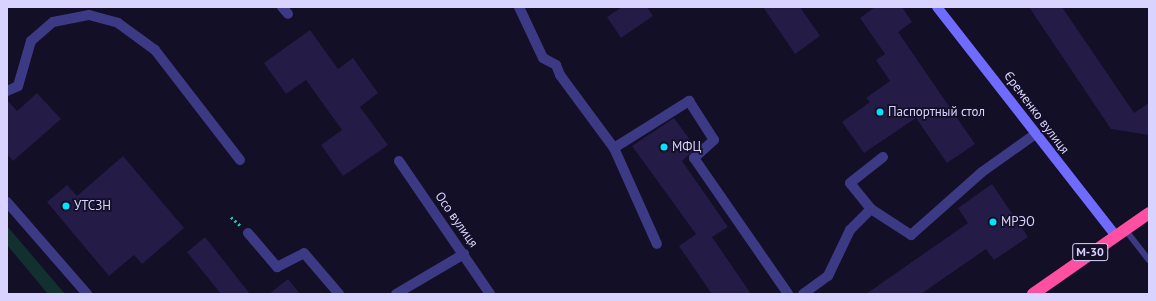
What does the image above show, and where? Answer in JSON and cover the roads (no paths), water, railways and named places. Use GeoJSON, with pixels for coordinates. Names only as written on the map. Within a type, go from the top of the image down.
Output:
{"type":"FeatureCollection","features":[{"type":"Feature","properties":{"kind":"highway","name":"М-30"},"geometry":{"type":"LineString","coordinates":[[1033,294],[1149,213]]}},
{"type":"Feature","properties":{"kind":"street"},"geometry":{"type":"LineString","coordinates":[[519,7],[543,58],[556,65],[560,75],[614,148],[658,244]]}},
{"type":"Feature","properties":{"kind":"street","name":"Єременко вулиця"},"geometry":{"type":"LineString","coordinates":[[937,7],[1034,135],[1120,232]]}},
{"type":"Feature","properties":{"kind":"street"},"geometry":{"type":"LineString","coordinates":[[7,91],[18,86],[31,41],[53,22],[89,15],[118,23],[155,50],[240,160]]}},
{"type":"Feature","properties":{"kind":"street"},"geometry":{"type":"LineString","coordinates":[[614,148],[689,101],[714,140],[694,158],[788,294]]}},
{"type":"Feature","properties":{"kind":"street"},"geometry":{"type":"LineString","coordinates":[[883,156],[850,183],[871,209],[911,235],[982,172],[1034,135]]}},
{"type":"Feature","properties":{"kind":"street","name":"Осо вулиця"},"geometry":{"type":"LineString","coordinates":[[399,160],[490,294]]}},
{"type":"Feature","properties":{"kind":"street"},"geometry":{"type":"LineString","coordinates":[[7,202],[87,294]]}},
{"type":"Feature","properties":{"kind":"street"},"geometry":{"type":"LineString","coordinates":[[803,294],[828,276],[850,230],[871,209]]}},
{"type":"Feature","properties":{"kind":"street"},"geometry":{"type":"LineString","coordinates":[[248,233],[277,267],[304,253],[339,294]]}},
{"type":"Feature","properties":{"kind":"street"},"geometry":{"type":"LineString","coordinates":[[396,294],[464,254]]}},
{"type":"Feature","properties":{"kind":"lane"},"geometry":{"type":"LineString","coordinates":[[1120,232],[1149,260]]}},
{"type":"Feature","properties":{"kind":"place","name":"Паспортный стол"},"geometry":{"type":"Point","coordinates":[880,112]}},
{"type":"Feature","properties":{"kind":"place","name":"МФЦ"},"geometry":{"type":"Point","coordinates":[664,147]}},
{"type":"Feature","properties":{"kind":"place","name":"УТСЗН"},"geometry":{"type":"Point","coordinates":[66,206]}},
{"type":"Feature","properties":{"kind":"place","name":"МРЭО"},"geometry":{"type":"Point","coordinates":[993,222]}}]}
